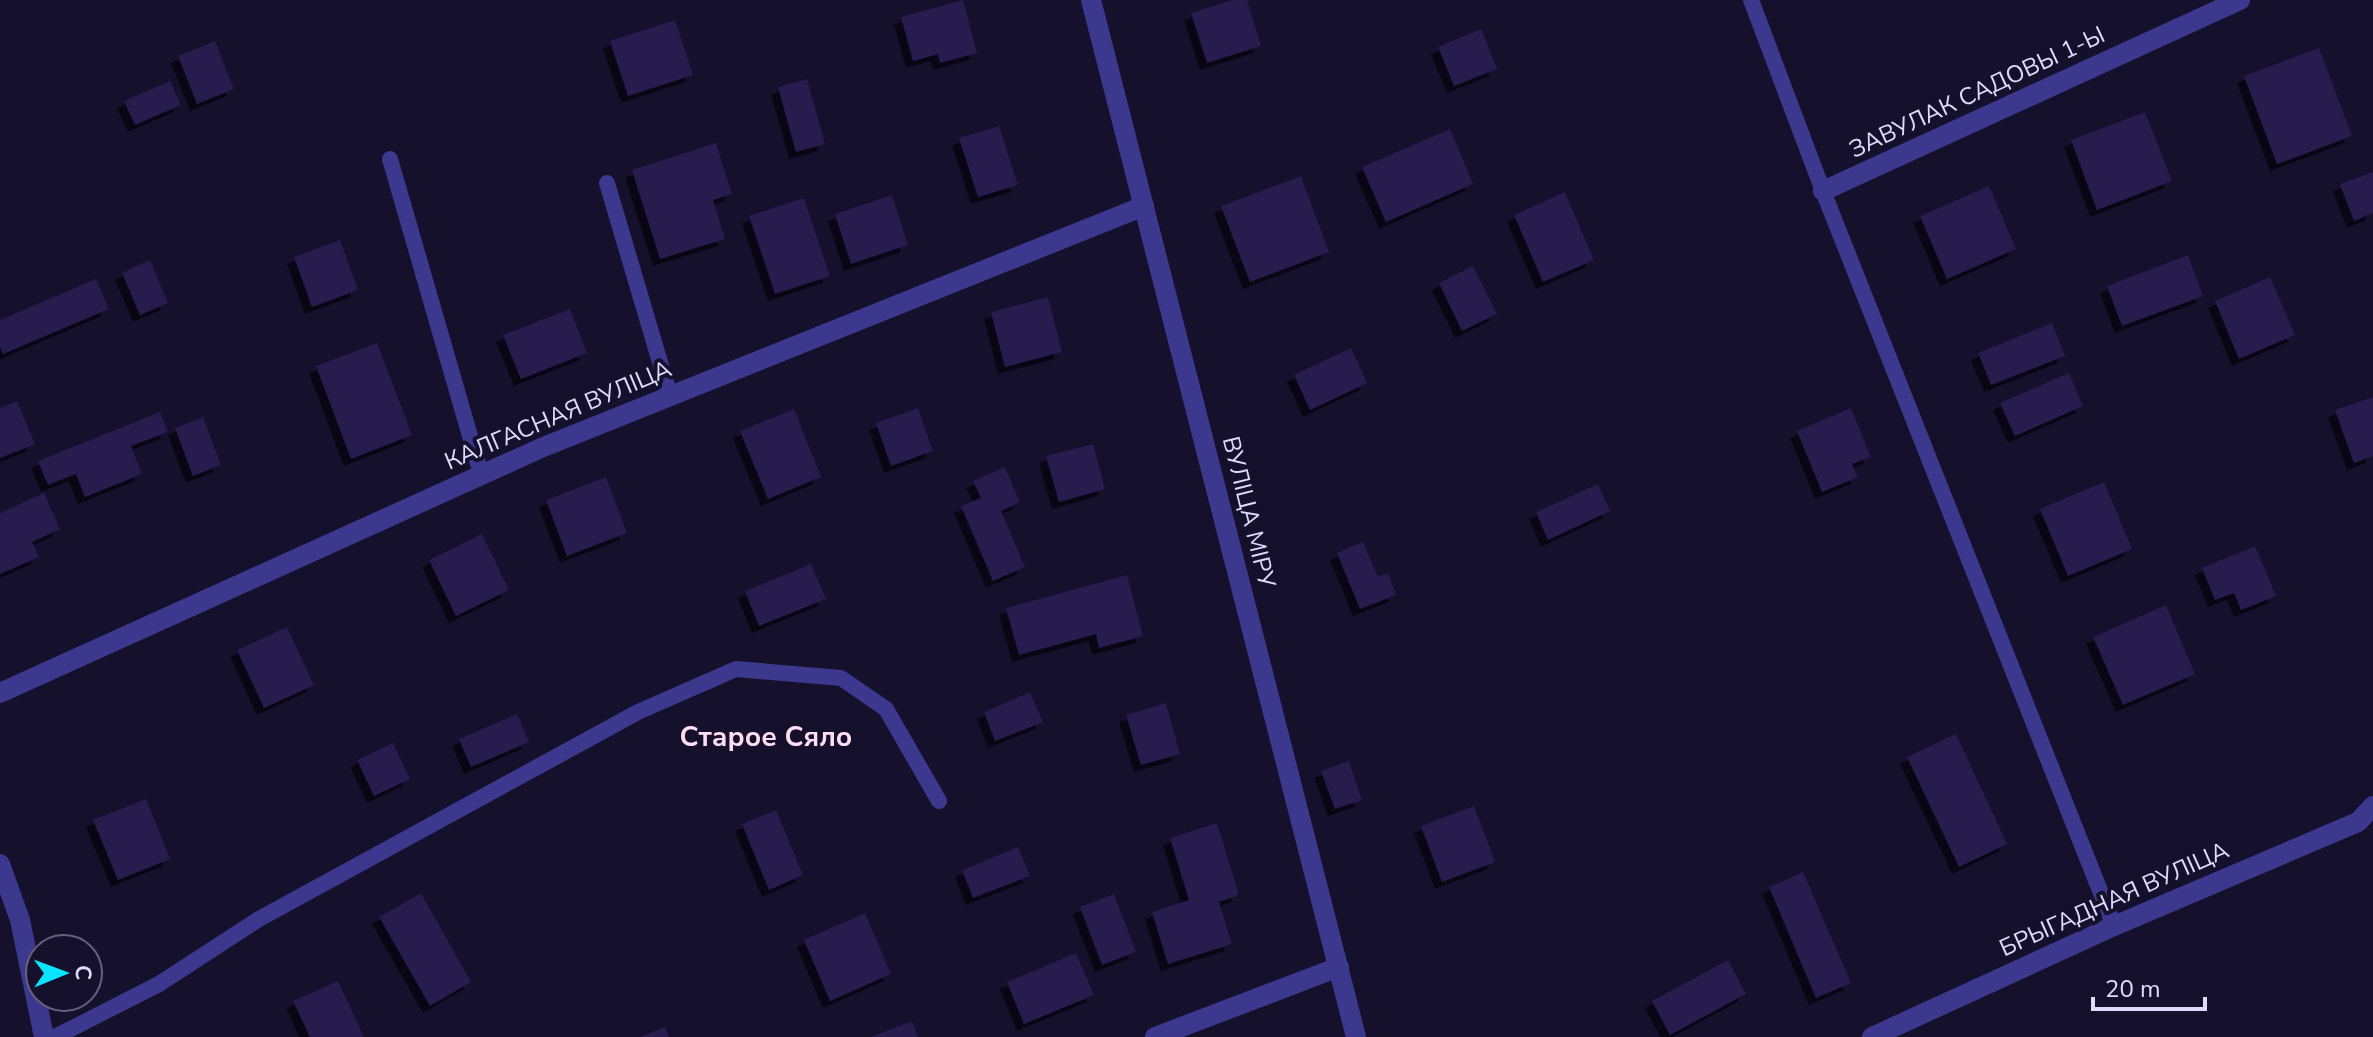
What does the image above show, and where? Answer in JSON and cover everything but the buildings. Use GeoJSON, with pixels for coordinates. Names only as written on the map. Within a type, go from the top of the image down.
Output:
{"type":"FeatureCollection","features":[{"type":"Feature","properties":{"kind":"street","name":"ВУЛІЦА МІРУ"},"geometry":{"type":"LineString","coordinates":[[1091,0],[1356,1037]]}},
{"type":"Feature","properties":{"kind":"street","name":"ЗАВУЛАК САДОВЫ 1-Ы"},"geometry":{"type":"LineString","coordinates":[[1823,191],[2240,0]]}},
{"type":"Feature","properties":{"kind":"street","name":"КАЛГАСНАЯ ВУЛІЦА"},"geometry":{"type":"LineString","coordinates":[[0,693],[481,474],[1144,206]]}},
{"type":"Feature","properties":{"kind":"street","name":"БРЫГАДНАЯ ВУЛІЦА"},"geometry":{"type":"LineString","coordinates":[[1872,1037],[2114,926],[2358,822],[2373,806]]}},
{"type":"Feature","properties":{"kind":"street"},"geometry":{"type":"LineString","coordinates":[[0,864],[20,920],[44,1037]]}},
{"type":"Feature","properties":{"kind":"street"},"geometry":{"type":"LineString","coordinates":[[1155,1037],[1339,967]]}},
{"type":"Feature","properties":{"kind":"lane"},"geometry":{"type":"LineString","coordinates":[[1751,0],[1823,191],[2114,926]]}},
{"type":"Feature","properties":{"kind":"lane"},"geometry":{"type":"LineString","coordinates":[[390,159],[481,474]]}},
{"type":"Feature","properties":{"kind":"lane"},"geometry":{"type":"LineString","coordinates":[[607,183],[670,396]]}},
{"type":"Feature","properties":{"kind":"lane"},"geometry":{"type":"LineString","coordinates":[[55,1037],[159,984],[259,919],[638,712],[736,669],[841,678],[886,709],[939,801]]}},
{"type":"Feature","properties":{"kind":"district","name":"Старое Сяло"},"geometry":{"type":"Point","coordinates":[766,736]}}]}
